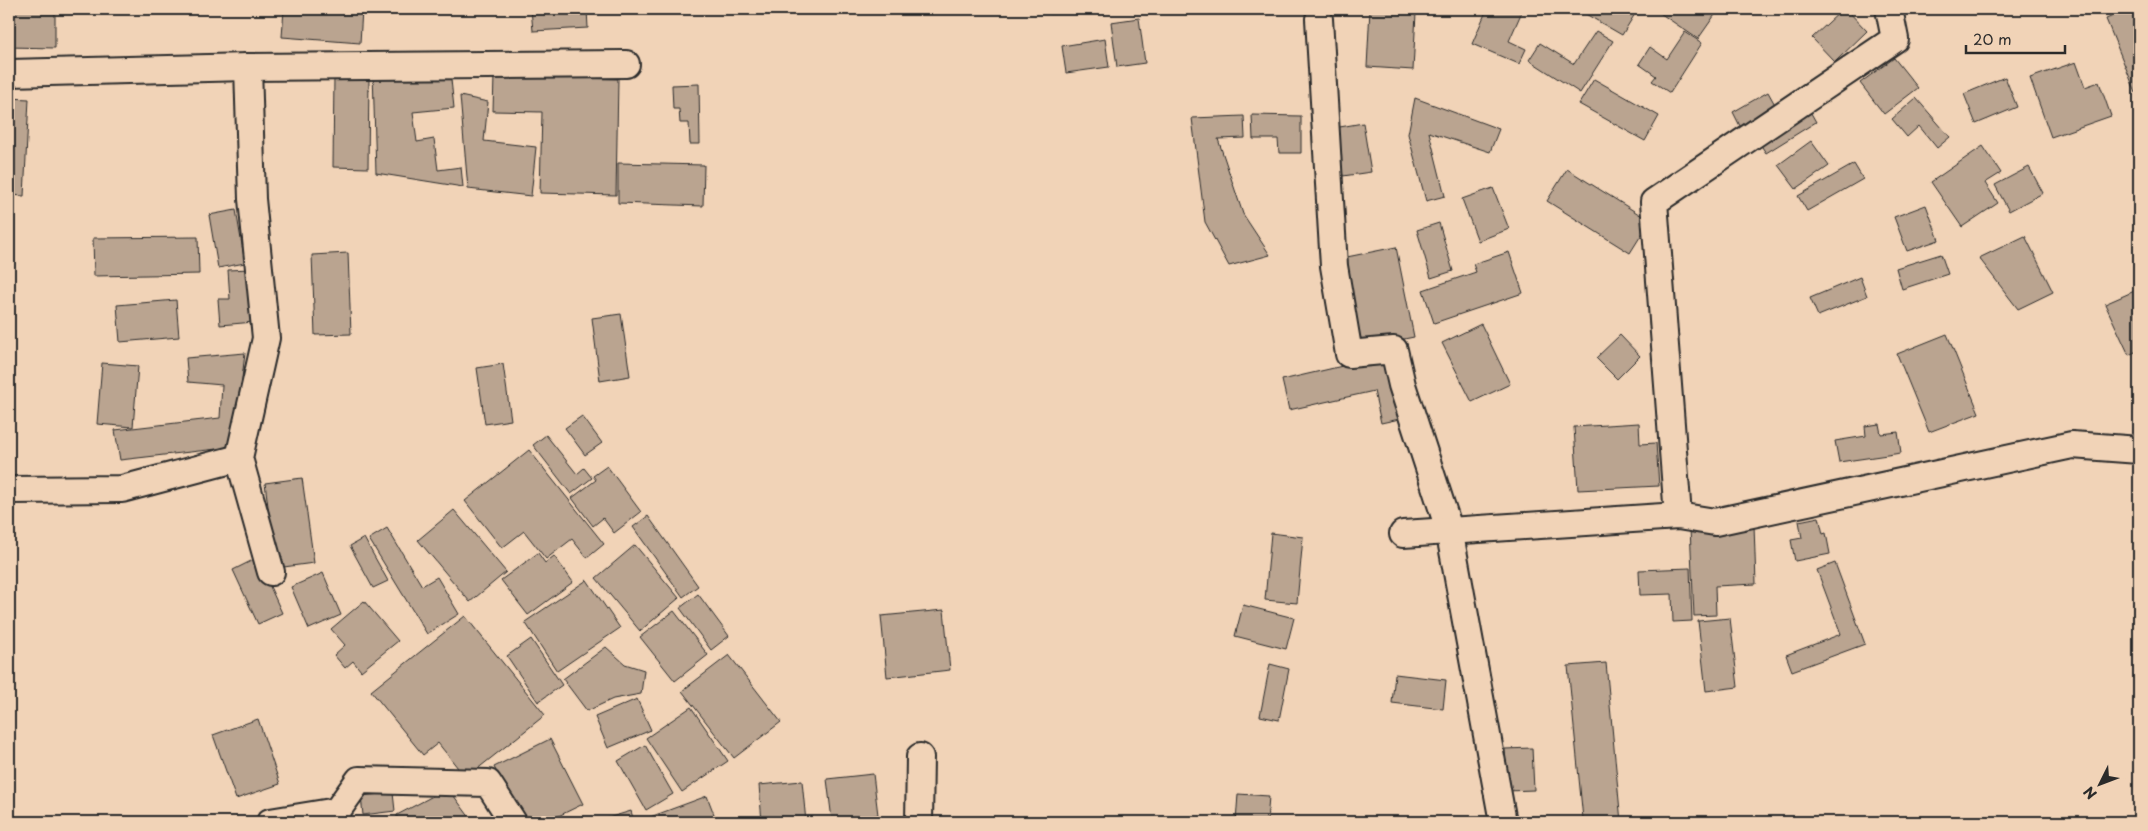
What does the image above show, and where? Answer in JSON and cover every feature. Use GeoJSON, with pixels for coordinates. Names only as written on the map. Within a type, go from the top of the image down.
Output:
{"type":"FeatureCollection","features":[{"type":"Feature","properties":{"kind":"street"},"geometry":{"type":"LineString","coordinates":[[1678,516],[1654,202],[1896,39],[1889,9]]}},
{"type":"Feature","properties":{"kind":"street"},"geometry":{"type":"LineString","coordinates":[[1319,19],[1334,266],[1349,354],[1394,350],[1402,385],[1450,529],[1503,822]]}},
{"type":"Feature","properties":{"kind":"street"},"geometry":{"type":"LineString","coordinates":[[9,73],[248,67],[626,64]]}},
{"type":"Feature","properties":{"kind":"street"},"geometry":{"type":"LineString","coordinates":[[248,67],[252,199],[266,338],[239,458],[271,572]]}},
{"type":"Feature","properties":{"kind":"street"},"geometry":{"type":"LineString","coordinates":[[1404,534],[1450,529],[1678,516],[1715,522],[2072,445],[2139,450]]}},
{"type":"Feature","properties":{"kind":"street"},"geometry":{"type":"LineString","coordinates":[[9,490],[122,489],[239,458]]}},
{"type":"Feature","properties":{"kind":"street"},"geometry":{"type":"LineString","coordinates":[[919,822],[920,757]]}},
{"type":"Feature","properties":{"kind":"street"},"geometry":{"type":"LineString","coordinates":[[270,822],[337,811],[359,780],[488,783],[512,822]]}},
{"type":"Feature","properties":{"kind":"building"},"geometry":{"type":"Polygon","coordinates":[[[9,9],[55,9],[55,48],[9,47],[9,9]]]}},
{"type":"Feature","properties":{"kind":"building"},"geometry":{"type":"Polygon","coordinates":[[[284,9],[362,9],[360,43],[282,37],[284,9]]]}},
{"type":"Feature","properties":{"kind":"building"},"geometry":{"type":"Polygon","coordinates":[[[397,9],[448,9],[448,12],[397,14],[397,9]]]}},
{"type":"Feature","properties":{"kind":"building"},"geometry":{"type":"Polygon","coordinates":[[[531,9],[587,9],[588,28],[533,31],[531,9]]]}},
{"type":"Feature","properties":{"kind":"building"},"geometry":{"type":"Polygon","coordinates":[[[1050,9],[1111,9],[1111,11],[1050,14],[1050,9]]]}},
{"type":"Feature","properties":{"kind":"building"},"geometry":{"type":"Polygon","coordinates":[[[1370,9],[1416,13],[1413,70],[1367,67],[1370,9]]]}},
{"type":"Feature","properties":{"kind":"building"},"geometry":{"type":"Polygon","coordinates":[[[1487,9],[1523,9],[1509,41],[1526,49],[1519,64],[1472,44],[1487,9]]]}},
{"type":"Feature","properties":{"kind":"building"},"geometry":{"type":"Polygon","coordinates":[[[1577,9],[1638,9],[1622,35],[1577,9]]]}},
{"type":"Feature","properties":{"kind":"building"},"geometry":{"type":"Polygon","coordinates":[[[1654,9],[1719,9],[1698,39],[1654,9]]]}},
{"type":"Feature","properties":{"kind":"building"},"geometry":{"type":"Polygon","coordinates":[[[1843,9],[1846,9],[1867,31],[1835,62],[1812,38],[1843,9]]]}},
{"type":"Feature","properties":{"kind":"building"},"geometry":{"type":"Polygon","coordinates":[[[2131,9],[2138,9],[2139,12],[2139,92],[2136,93],[2106,19],[2131,9]]]}},
{"type":"Feature","properties":{"kind":"building"},"geometry":{"type":"Polygon","coordinates":[[[1139,18],[1145,63],[1117,67],[1111,22],[1139,18]]]}},
{"type":"Feature","properties":{"kind":"building"},"geometry":{"type":"Polygon","coordinates":[[[1596,31],[1613,41],[1580,93],[1529,60],[1540,43],[1574,64],[1596,31]]]}},
{"type":"Feature","properties":{"kind":"building"},"geometry":{"type":"Polygon","coordinates":[[[1685,32],[1702,43],[1670,93],[1652,81],[1656,76],[1639,64],[1650,47],[1667,59],[1685,32]]]}},
{"type":"Feature","properties":{"kind":"building"},"geometry":{"type":"Polygon","coordinates":[[[1105,39],[1109,67],[1066,73],[1062,46],[1105,39]]]}},
{"type":"Feature","properties":{"kind":"building"},"geometry":{"type":"Polygon","coordinates":[[[1894,58],[1918,88],[1884,114],[1860,83],[1894,58]]]}},
{"type":"Feature","properties":{"kind":"building"},"geometry":{"type":"Polygon","coordinates":[[[2076,62],[2085,87],[2099,82],[2111,116],[2051,137],[2030,78],[2076,62]]]}},
{"type":"Feature","properties":{"kind":"building"},"geometry":{"type":"Polygon","coordinates":[[[450,70],[454,108],[413,112],[417,142],[434,139],[438,170],[461,167],[463,187],[376,173],[373,72],[450,70]]]}},
{"type":"Feature","properties":{"kind":"building"},"geometry":{"type":"Polygon","coordinates":[[[334,76],[369,77],[368,168],[333,167],[334,76]]]}},
{"type":"Feature","properties":{"kind":"building"},"geometry":{"type":"Polygon","coordinates":[[[494,76],[618,79],[616,195],[540,193],[542,112],[493,111],[494,76]]]}},
{"type":"Feature","properties":{"kind":"building"},"geometry":{"type":"Polygon","coordinates":[[[2005,77],[2017,107],[1976,124],[1964,94],[2005,77]]]}},
{"type":"Feature","properties":{"kind":"building"},"geometry":{"type":"Polygon","coordinates":[[[1594,79],[1659,116],[1645,141],[1579,104],[1594,79]]]}},
{"type":"Feature","properties":{"kind":"building"},"geometry":{"type":"Polygon","coordinates":[[[699,84],[700,144],[690,144],[689,123],[680,123],[679,109],[673,109],[672,85],[699,84]]]}},
{"type":"Feature","properties":{"kind":"building"},"geometry":{"type":"Polygon","coordinates":[[[1768,92],[1778,110],[1742,130],[1733,112],[1768,92]]]}},
{"type":"Feature","properties":{"kind":"building"},"geometry":{"type":"Polygon","coordinates":[[[460,96],[488,102],[484,141],[536,147],[531,196],[468,189],[460,96]]]}},
{"type":"Feature","properties":{"kind":"building"},"geometry":{"type":"Polygon","coordinates":[[[9,98],[29,99],[24,196],[9,195],[9,98]]]}},
{"type":"Feature","properties":{"kind":"building"},"geometry":{"type":"Polygon","coordinates":[[[1415,98],[1499,129],[1490,152],[1429,132],[1445,196],[1426,201],[1408,134],[1415,98]]]}},
{"type":"Feature","properties":{"kind":"building"},"geometry":{"type":"Polygon","coordinates":[[[1916,98],[1950,137],[1937,148],[1919,126],[1907,137],[1892,119],[1916,98]]]}},
{"type":"Feature","properties":{"kind":"building"},"geometry":{"type":"Polygon","coordinates":[[[1807,106],[1816,122],[1766,153],[1756,138],[1807,106]]]}},
{"type":"Feature","properties":{"kind":"building"},"geometry":{"type":"Polygon","coordinates":[[[1252,115],[1301,116],[1301,153],[1279,153],[1278,139],[1253,139],[1252,115]]]}},
{"type":"Feature","properties":{"kind":"building"},"geometry":{"type":"Polygon","coordinates":[[[1244,116],[1245,138],[1218,139],[1243,214],[1270,255],[1229,266],[1205,222],[1192,118],[1244,116]]]}},
{"type":"Feature","properties":{"kind":"building"},"geometry":{"type":"Polygon","coordinates":[[[1363,123],[1371,172],[1343,176],[1334,128],[1363,123]]]}},
{"type":"Feature","properties":{"kind":"building"},"geometry":{"type":"Polygon","coordinates":[[[1811,141],[1829,166],[1796,189],[1778,165],[1811,141]]]}},
{"type":"Feature","properties":{"kind":"building"},"geometry":{"type":"Polygon","coordinates":[[[1983,146],[2001,173],[1985,183],[1998,203],[1962,227],[1931,182],[1983,146]]]}},
{"type":"Feature","properties":{"kind":"building"},"geometry":{"type":"Polygon","coordinates":[[[618,163],[704,165],[703,206],[618,203],[618,163]]]}},
{"type":"Feature","properties":{"kind":"building"},"geometry":{"type":"Polygon","coordinates":[[[1854,164],[1863,179],[1807,211],[1798,196],[1854,164]]]}},
{"type":"Feature","properties":{"kind":"building"},"geometry":{"type":"Polygon","coordinates":[[[2029,167],[2043,193],[2009,211],[1995,185],[2029,167]]]}},
{"type":"Feature","properties":{"kind":"building"},"geometry":{"type":"Polygon","coordinates":[[[1567,169],[1650,221],[1630,253],[1547,201],[1567,169]]]}},
{"type":"Feature","properties":{"kind":"building"},"geometry":{"type":"Polygon","coordinates":[[[1493,188],[1509,229],[1478,241],[1462,199],[1493,188]]]}},
{"type":"Feature","properties":{"kind":"building"},"geometry":{"type":"Polygon","coordinates":[[[1926,205],[1939,240],[1907,251],[1894,217],[1926,205]]]}},
{"type":"Feature","properties":{"kind":"building"},"geometry":{"type":"Polygon","coordinates":[[[236,210],[245,263],[218,268],[209,215],[236,210]]]}},
{"type":"Feature","properties":{"kind":"building"},"geometry":{"type":"Polygon","coordinates":[[[1439,223],[1453,271],[1431,278],[1417,230],[1439,223]]]}},
{"type":"Feature","properties":{"kind":"building"},"geometry":{"type":"Polygon","coordinates":[[[2025,236],[2053,292],[2018,309],[1979,258],[2025,236]]]}},
{"type":"Feature","properties":{"kind":"building"},"geometry":{"type":"Polygon","coordinates":[[[198,237],[199,274],[94,276],[93,238],[198,237]]]}},
{"type":"Feature","properties":{"kind":"building"},"geometry":{"type":"Polygon","coordinates":[[[1396,247],[1414,337],[1360,348],[1342,258],[1396,247]]]}},
{"type":"Feature","properties":{"kind":"building"},"geometry":{"type":"Polygon","coordinates":[[[1509,252],[1523,293],[1434,323],[1423,290],[1476,272],[1473,264],[1509,252]]]}},
{"type":"Feature","properties":{"kind":"building"},"geometry":{"type":"Polygon","coordinates":[[[348,253],[351,334],[315,335],[312,255],[348,253]]]}},
{"type":"Feature","properties":{"kind":"building"},"geometry":{"type":"Polygon","coordinates":[[[1941,254],[1948,274],[1902,289],[1896,268],[1941,254]]]}},
{"type":"Feature","properties":{"kind":"building"},"geometry":{"type":"Polygon","coordinates":[[[250,269],[254,322],[220,325],[218,299],[230,299],[228,270],[250,269]]]}},
{"type":"Feature","properties":{"kind":"building"},"geometry":{"type":"Polygon","coordinates":[[[1860,277],[1867,296],[1818,316],[1810,298],[1860,277]]]}},
{"type":"Feature","properties":{"kind":"building"},"geometry":{"type":"Polygon","coordinates":[[[2139,289],[2139,350],[2129,355],[2105,304],[2139,289]]]}},
{"type":"Feature","properties":{"kind":"building"},"geometry":{"type":"Polygon","coordinates":[[[176,300],[179,337],[120,342],[117,305],[176,300]]]}},
{"type":"Feature","properties":{"kind":"building"},"geometry":{"type":"Polygon","coordinates":[[[621,314],[630,376],[600,381],[592,318],[621,314]]]}},
{"type":"Feature","properties":{"kind":"building"},"geometry":{"type":"Polygon","coordinates":[[[1481,324],[1510,384],[1472,402],[1442,343],[1481,324]]]}},
{"type":"Feature","properties":{"kind":"building"},"geometry":{"type":"Polygon","coordinates":[[[1947,334],[1979,413],[1929,432],[1897,354],[1947,334]]]}},
{"type":"Feature","properties":{"kind":"building"},"geometry":{"type":"Polygon","coordinates":[[[1620,335],[1640,356],[1617,379],[1596,358],[1620,335]]]}},
{"type":"Feature","properties":{"kind":"building"},"geometry":{"type":"Polygon","coordinates":[[[245,353],[234,447],[120,460],[115,430],[220,418],[222,385],[188,382],[186,358],[245,353]]]}},
{"type":"Feature","properties":{"kind":"building"},"geometry":{"type":"Polygon","coordinates":[[[1390,355],[1404,418],[1381,423],[1374,391],[1289,410],[1282,380],[1390,355]]]}},
{"type":"Feature","properties":{"kind":"building"},"geometry":{"type":"Polygon","coordinates":[[[102,363],[138,366],[133,427],[97,424],[102,363]]]}},
{"type":"Feature","properties":{"kind":"building"},"geometry":{"type":"Polygon","coordinates":[[[503,364],[511,420],[485,424],[477,368],[503,364]]]}},
{"type":"Feature","properties":{"kind":"building"},"geometry":{"type":"Polygon","coordinates":[[[582,416],[602,443],[585,455],[565,428],[582,416]]]}},
{"type":"Feature","properties":{"kind":"building"},"geometry":{"type":"Polygon","coordinates":[[[1639,423],[1640,444],[1656,443],[1659,486],[1578,490],[1574,427],[1639,423]]]}},
{"type":"Feature","properties":{"kind":"building"},"geometry":{"type":"Polygon","coordinates":[[[1879,424],[1881,434],[1898,432],[1901,453],[1839,462],[1835,441],[1866,436],[1865,426],[1879,424]]]}},
{"type":"Feature","properties":{"kind":"building"},"geometry":{"type":"Polygon","coordinates":[[[546,435],[577,474],[584,468],[592,478],[571,494],[533,445],[546,435]]]}},
{"type":"Feature","properties":{"kind":"building"},"geometry":{"type":"Polygon","coordinates":[[[529,450],[604,544],[587,558],[572,539],[546,559],[524,531],[502,548],[465,501],[529,450]]]}},
{"type":"Feature","properties":{"kind":"building"},"geometry":{"type":"Polygon","coordinates":[[[607,466],[641,512],[614,533],[603,518],[593,526],[572,498],[596,480],[593,476],[607,466]]]}},
{"type":"Feature","properties":{"kind":"building"},"geometry":{"type":"Polygon","coordinates":[[[302,478],[314,563],[276,568],[265,483],[302,478]]]}},
{"type":"Feature","properties":{"kind":"building"},"geometry":{"type":"Polygon","coordinates":[[[454,510],[506,572],[470,602],[418,540],[454,510]]]}},
{"type":"Feature","properties":{"kind":"building"},"geometry":{"type":"Polygon","coordinates":[[[648,516],[698,586],[683,597],[633,527],[648,516]]]}},
{"type":"Feature","properties":{"kind":"building"},"geometry":{"type":"Polygon","coordinates":[[[1819,517],[1823,534],[1826,533],[1830,554],[1795,561],[1791,540],[1802,538],[1799,521],[1819,517]]]}},
{"type":"Feature","properties":{"kind":"building"},"geometry":{"type":"Polygon","coordinates":[[[1754,525],[1756,584],[1715,586],[1716,615],[1694,616],[1690,528],[1754,525]]]}},
{"type":"Feature","properties":{"kind":"building"},"geometry":{"type":"Polygon","coordinates":[[[387,528],[422,586],[437,577],[459,614],[427,634],[369,539],[387,528]]]}},
{"type":"Feature","properties":{"kind":"building"},"geometry":{"type":"Polygon","coordinates":[[[1271,533],[1303,537],[1297,603],[1265,600],[1271,533]]]}},
{"type":"Feature","properties":{"kind":"building"},"geometry":{"type":"Polygon","coordinates":[[[364,538],[388,581],[373,588],[350,546],[364,538]]]}},
{"type":"Feature","properties":{"kind":"building"},"geometry":{"type":"Polygon","coordinates":[[[635,545],[679,598],[640,631],[596,578],[635,545]]]}},
{"type":"Feature","properties":{"kind":"building"},"geometry":{"type":"Polygon","coordinates":[[[538,553],[545,563],[554,556],[573,582],[528,615],[501,580],[538,553]]]}},
{"type":"Feature","properties":{"kind":"building"},"geometry":{"type":"Polygon","coordinates":[[[257,558],[282,613],[258,624],[233,570],[257,558]]]}},
{"type":"Feature","properties":{"kind":"building"},"geometry":{"type":"Polygon","coordinates":[[[1835,563],[1865,644],[1792,671],[1786,655],[1841,634],[1817,570],[1835,563]]]}},
{"type":"Feature","properties":{"kind":"building"},"geometry":{"type":"Polygon","coordinates":[[[1690,568],[1692,621],[1673,622],[1672,594],[1640,595],[1639,570],[1690,568]]]}},
{"type":"Feature","properties":{"kind":"building"},"geometry":{"type":"Polygon","coordinates":[[[323,573],[341,615],[309,629],[291,587],[323,573]]]}},
{"type":"Feature","properties":{"kind":"building"},"geometry":{"type":"Polygon","coordinates":[[[587,580],[620,628],[557,671],[525,622],[587,580]]]}},
{"type":"Feature","properties":{"kind":"building"},"geometry":{"type":"Polygon","coordinates":[[[698,594],[729,636],[711,650],[680,608],[698,594]]]}},
{"type":"Feature","properties":{"kind":"building"},"geometry":{"type":"Polygon","coordinates":[[[364,601],[398,641],[361,671],[353,661],[345,668],[334,655],[345,645],[331,629],[364,601]]]}},
{"type":"Feature","properties":{"kind":"building"},"geometry":{"type":"Polygon","coordinates":[[[1243,605],[1294,618],[1286,649],[1235,636],[1243,605]]]}},
{"type":"Feature","properties":{"kind":"building"},"geometry":{"type":"Polygon","coordinates":[[[944,610],[950,670],[887,677],[881,616],[944,610]]]}},
{"type":"Feature","properties":{"kind":"building"},"geometry":{"type":"Polygon","coordinates":[[[674,611],[708,655],[675,681],[640,637],[674,611]]]}},
{"type":"Feature","properties":{"kind":"building"},"geometry":{"type":"Polygon","coordinates":[[[465,616],[545,715],[466,778],[438,743],[423,755],[371,691],[465,616]]]}},
{"type":"Feature","properties":{"kind":"building"},"geometry":{"type":"Polygon","coordinates":[[[1730,618],[1738,687],[1706,691],[1698,621],[1730,618]]]}},
{"type":"Feature","properties":{"kind":"building"},"geometry":{"type":"Polygon","coordinates":[[[531,639],[562,685],[538,702],[507,656],[531,639]]]}},
{"type":"Feature","properties":{"kind":"building"},"geometry":{"type":"Polygon","coordinates":[[[606,647],[625,664],[644,670],[641,694],[613,699],[587,711],[563,679],[606,647]]]}},
{"type":"Feature","properties":{"kind":"building"},"geometry":{"type":"Polygon","coordinates":[[[729,655],[781,722],[734,758],[682,691],[729,655]]]}},
{"type":"Feature","properties":{"kind":"building"},"geometry":{"type":"Polygon","coordinates":[[[1606,663],[1621,822],[1549,822],[1583,819],[1568,666],[1606,663]]]}},
{"type":"Feature","properties":{"kind":"building"},"geometry":{"type":"Polygon","coordinates":[[[1270,664],[1289,669],[1279,720],[1260,716],[1270,664]]]}},
{"type":"Feature","properties":{"kind":"building"},"geometry":{"type":"Polygon","coordinates":[[[1395,674],[1446,680],[1443,709],[1392,703],[1395,674]]]}},
{"type":"Feature","properties":{"kind":"building"},"geometry":{"type":"Polygon","coordinates":[[[637,699],[651,730],[608,748],[595,717],[637,699]]]}},
{"type":"Feature","properties":{"kind":"building"},"geometry":{"type":"Polygon","coordinates":[[[691,707],[728,761],[682,792],[646,738],[691,707]]]}},
{"type":"Feature","properties":{"kind":"building"},"geometry":{"type":"Polygon","coordinates":[[[258,719],[280,784],[236,799],[213,735],[258,719]]]}},
{"type":"Feature","properties":{"kind":"building"},"geometry":{"type":"Polygon","coordinates":[[[550,739],[583,804],[546,822],[522,822],[494,767],[550,739]]]}},
{"type":"Feature","properties":{"kind":"building"},"geometry":{"type":"Polygon","coordinates":[[[645,745],[673,794],[646,810],[618,761],[645,745]]]}},
{"type":"Feature","properties":{"kind":"building"},"geometry":{"type":"Polygon","coordinates":[[[1532,748],[1534,790],[1507,791],[1505,749],[1532,748]]]}},
{"type":"Feature","properties":{"kind":"building"},"geometry":{"type":"Polygon","coordinates":[[[873,774],[878,815],[832,820],[827,779],[873,774]]]}},
{"type":"Feature","properties":{"kind":"building"},"geometry":{"type":"Polygon","coordinates":[[[802,781],[806,822],[762,822],[759,785],[802,781]]]}},
{"type":"Feature","properties":{"kind":"building"},"geometry":{"type":"Polygon","coordinates":[[[448,788],[473,822],[397,822],[397,815],[448,788]]]}},
{"type":"Feature","properties":{"kind":"building"},"geometry":{"type":"Polygon","coordinates":[[[393,793],[395,811],[363,815],[361,796],[393,793]]]}},
{"type":"Feature","properties":{"kind":"building"},"geometry":{"type":"Polygon","coordinates":[[[1238,794],[1269,796],[1267,822],[1236,822],[1238,794]]]}},
{"type":"Feature","properties":{"kind":"building"},"geometry":{"type":"Polygon","coordinates":[[[707,796],[717,822],[643,822],[642,820],[707,796]]]}},
{"type":"Feature","properties":{"kind":"building"},"geometry":{"type":"Polygon","coordinates":[[[631,811],[634,822],[595,822],[631,811]]]}},
{"type":"Feature","properties":{"kind":"building"},"geometry":{"type":"Polygon","coordinates":[[[897,818],[898,822],[865,822],[865,821],[897,818]]]}}]}
